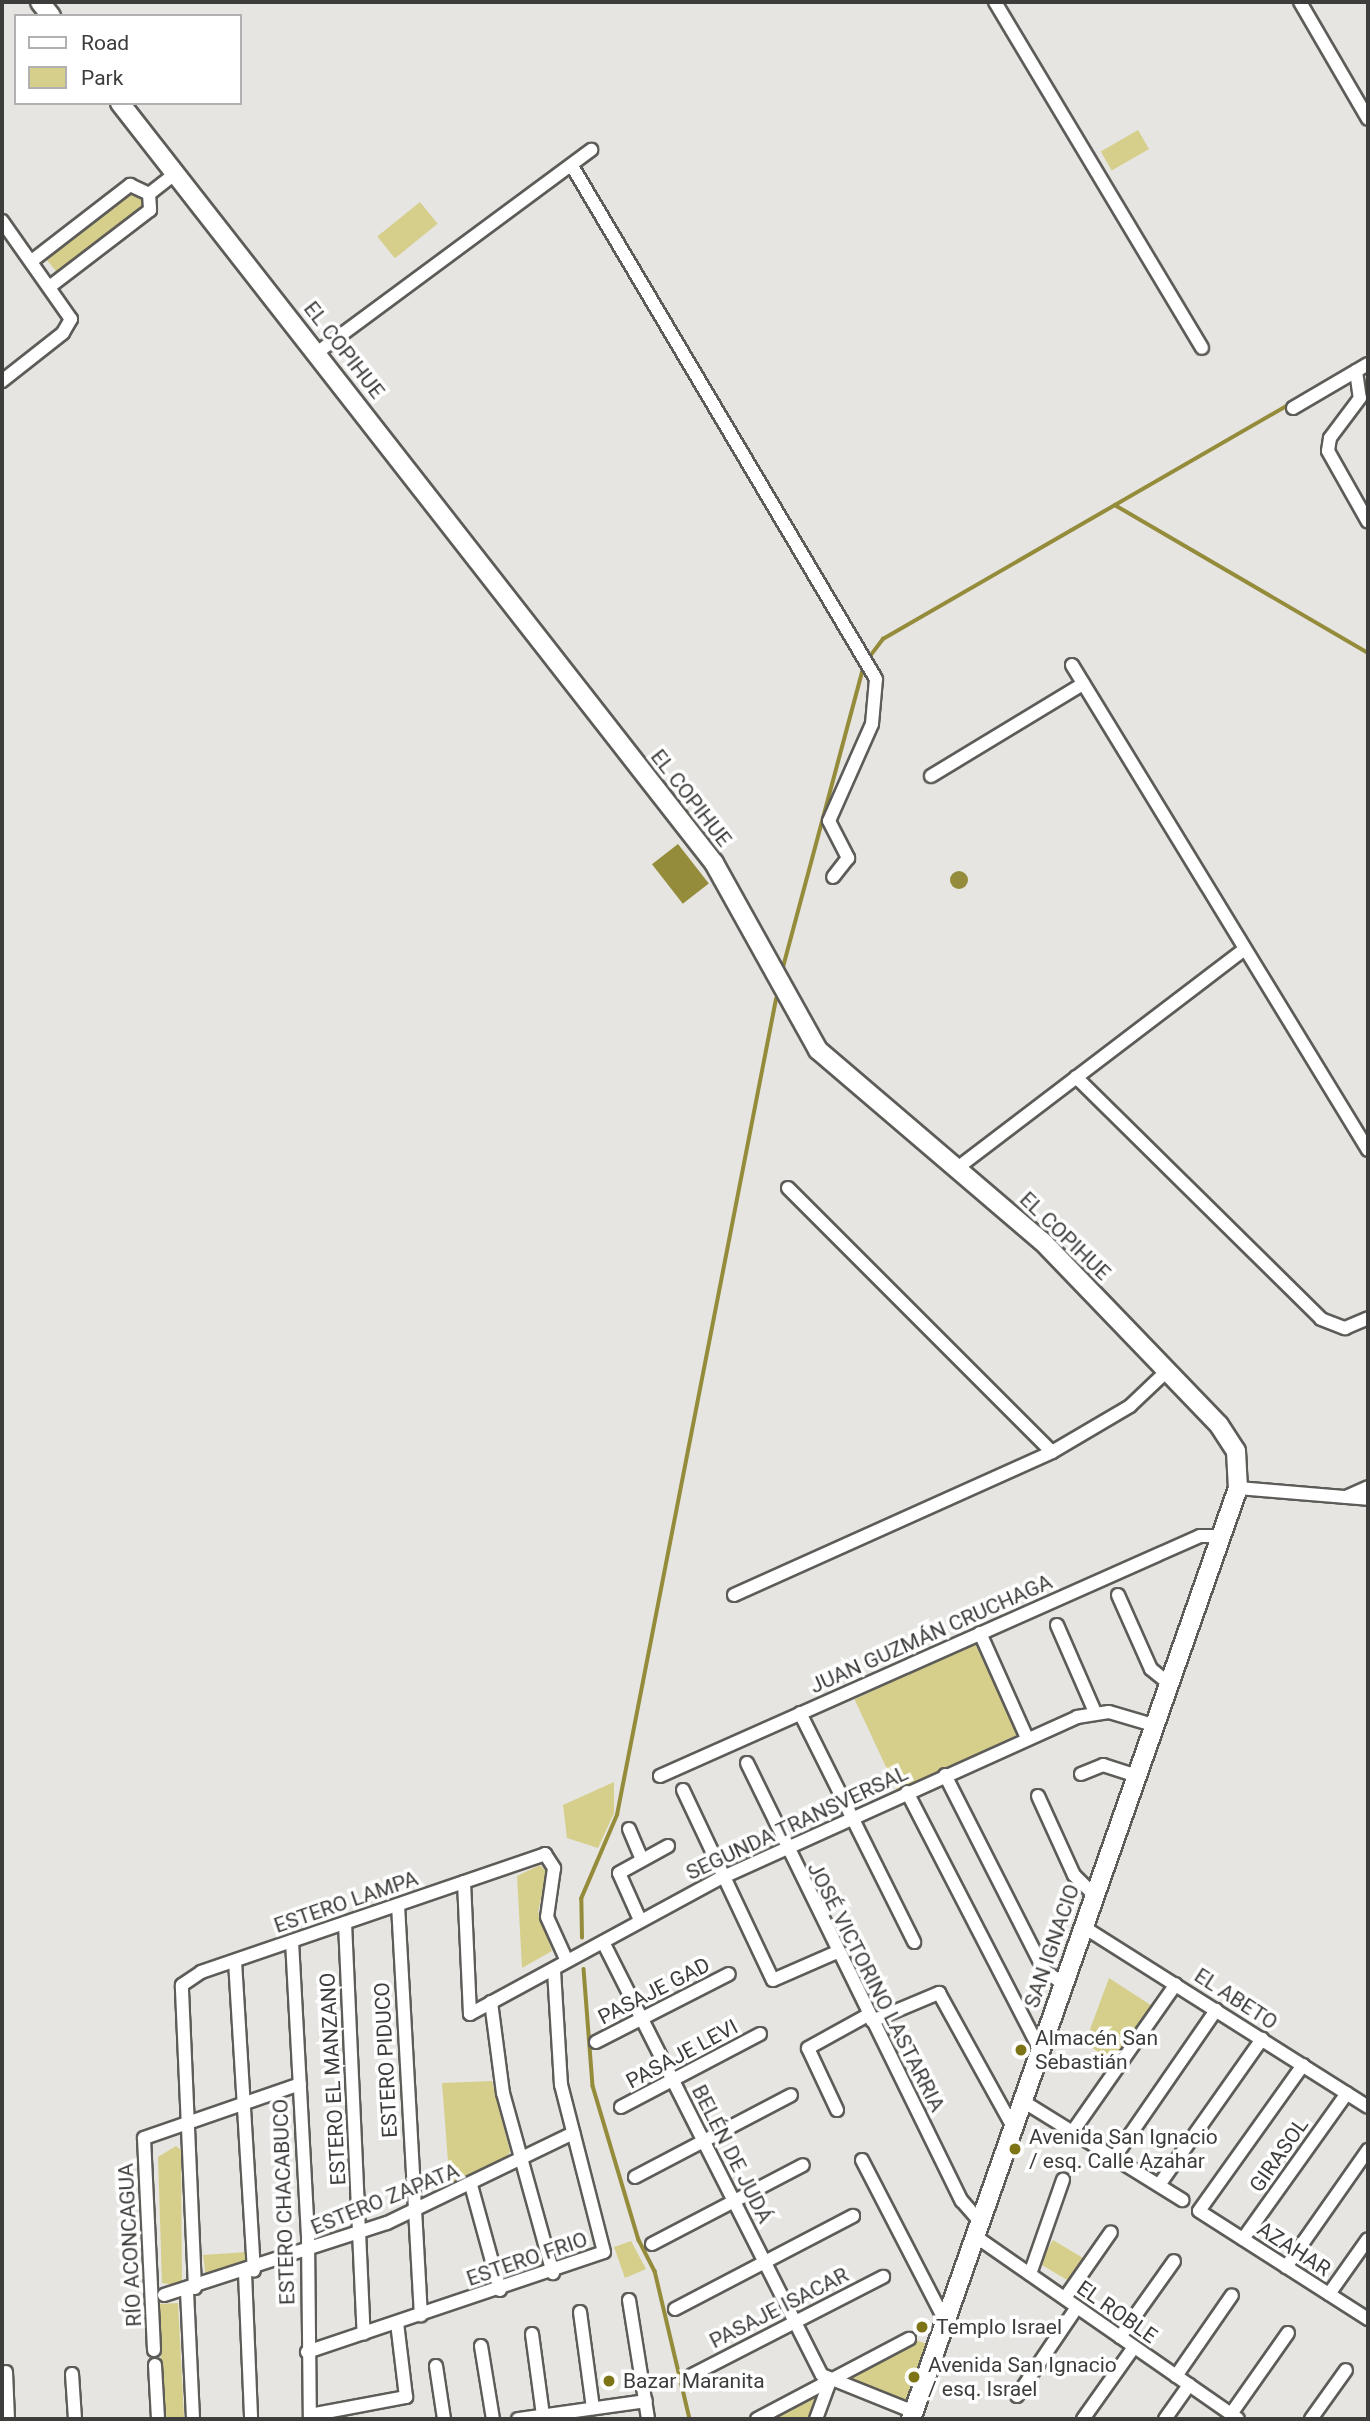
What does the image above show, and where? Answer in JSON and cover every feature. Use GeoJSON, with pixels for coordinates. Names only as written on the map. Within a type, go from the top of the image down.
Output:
{"type":"FeatureCollection","features":[{"type":"Feature","properties":{"kind":"main road","name":"EL COPIHUE"},"geometry":{"type":"LineString","coordinates":[[122,105],[318,352],[714,863],[818,1050],[1042,1241],[1167,1371],[1232,1443],[1238,1488]]}},
{"type":"Feature","properties":{"kind":"main road","name":"SAN IGNACIO"},"geometry":{"type":"LineString","coordinates":[[912,2415],[1238,1488]]}},
{"type":"Feature","properties":{"kind":"street"},"geometry":{"type":"LineString","coordinates":[[995,2],[1202,348]]}},
{"type":"Feature","properties":{"kind":"street"},"geometry":{"type":"LineString","coordinates":[[1300,2],[1368,118]]}},
{"type":"Feature","properties":{"kind":"street"},"geometry":{"type":"LineString","coordinates":[[318,352],[591,150]]}},
{"type":"Feature","properties":{"kind":"street"},"geometry":{"type":"LineString","coordinates":[[572,166],[876,679],[872,724],[829,821],[848,858],[833,877]]}},
{"type":"Feature","properties":{"kind":"street"},"geometry":{"type":"LineString","coordinates":[[149,194],[176,173]]}},
{"type":"Feature","properties":{"kind":"street"},"geometry":{"type":"LineString","coordinates":[[33,260],[130,185],[149,194]]}},
{"type":"Feature","properties":{"kind":"street"},"geometry":{"type":"LineString","coordinates":[[51,285],[150,209],[149,194]]}},
{"type":"Feature","properties":{"kind":"street"},"geometry":{"type":"LineString","coordinates":[[2,221],[71,314],[67,329],[2,381]]}},
{"type":"Feature","properties":{"kind":"street"},"geometry":{"type":"LineString","coordinates":[[1293,408],[1368,364]]}},
{"type":"Feature","properties":{"kind":"street"},"geometry":{"type":"LineString","coordinates":[[1356,371],[1360,398],[1330,438],[1328,451],[1368,522]]}},
{"type":"Feature","properties":{"kind":"street"},"geometry":{"type":"LineString","coordinates":[[1072,665],[1368,1150]]}},
{"type":"Feature","properties":{"kind":"street"},"geometry":{"type":"LineString","coordinates":[[931,776],[1083,684]]}},
{"type":"Feature","properties":{"kind":"street"},"geometry":{"type":"LineString","coordinates":[[956,1169],[1245,949]]}},
{"type":"Feature","properties":{"kind":"street"},"geometry":{"type":"LineString","coordinates":[[1076,1077],[1321,1320],[1345,1328],[1368,1318]]}},
{"type":"Feature","properties":{"kind":"street"},"geometry":{"type":"LineString","coordinates":[[788,1188],[1052,1452]]}},
{"type":"Feature","properties":{"kind":"street"},"geometry":{"type":"LineString","coordinates":[[734,1595],[1052,1452],[1130,1406],[1167,1371]]}},
{"type":"Feature","properties":{"kind":"street"},"geometry":{"type":"LineString","coordinates":[[1346,1498],[1368,1487]]}},
{"type":"Feature","properties":{"kind":"street"},"geometry":{"type":"LineString","coordinates":[[1238,1488],[1368,1499]]}},
{"type":"Feature","properties":{"kind":"street","name":"JUAN GUZMÁN CRUCHAGA"},"geometry":{"type":"LineString","coordinates":[[660,1776],[1200,1536],[1220,1536]]}},
{"type":"Feature","properties":{"kind":"street"},"geometry":{"type":"LineString","coordinates":[[1118,1595],[1151,1669],[1168,1683]]}},
{"type":"Feature","properties":{"kind":"street"},"geometry":{"type":"LineString","coordinates":[[1057,1625],[1095,1712],[1153,1725]]}},
{"type":"Feature","properties":{"kind":"street"},"geometry":{"type":"LineString","coordinates":[[980,1633],[1027,1738]]}},
{"type":"Feature","properties":{"kind":"street","name":"SEGUNDA TRANSVERSAL"},"geometry":{"type":"LineString","coordinates":[[464,1882],[470,2014],[721,1878],[1027,1738],[1095,1712]]}},
{"type":"Feature","properties":{"kind":"street"},"geometry":{"type":"LineString","coordinates":[[800,1713],[914,1942]]}},
{"type":"Feature","properties":{"kind":"street","name":"JOSÉ VICTORINO LASTARRIA"},"geometry":{"type":"LineString","coordinates":[[747,1763],[785,1849],[977,2229]]}},
{"type":"Feature","properties":{"kind":"street"},"geometry":{"type":"LineString","coordinates":[[1081,1774],[1102,1765],[1136,1776]]}},
{"type":"Feature","properties":{"kind":"street"},"geometry":{"type":"LineString","coordinates":[[945,1775],[1044,1970],[1063,1984]]}},
{"type":"Feature","properties":{"kind":"street"},"geometry":{"type":"LineString","coordinates":[[683,1790],[721,1878],[776,1981],[837,1952]]}},
{"type":"Feature","properties":{"kind":"street"},"geometry":{"type":"LineString","coordinates":[[907,1792],[1040,2050]]}},
{"type":"Feature","properties":{"kind":"street"},"geometry":{"type":"LineString","coordinates":[[1038,1796],[1074,1875],[1094,1895]]}},
{"type":"Feature","properties":{"kind":"street"},"geometry":{"type":"LineString","coordinates":[[629,1829],[642,1859]]}},
{"type":"Feature","properties":{"kind":"street"},"geometry":{"type":"LineString","coordinates":[[640,1920],[619,1872],[668,1846]]}},
{"type":"Feature","properties":{"kind":"street","name":"ESTERO LAMPA"},"geometry":{"type":"LineString","coordinates":[[188,2123],[182,1985],[235,1961],[464,1882],[549,1856],[554,1868],[547,1917],[567,1961]]}},
{"type":"Feature","properties":{"kind":"street","name":"ESTERO PIDUCO"},"geometry":{"type":"LineString","coordinates":[[398,1905],[413,2213],[421,2315]]}},
{"type":"Feature","properties":{"kind":"street","name":"ESTERO EL MANZANO"},"geometry":{"type":"LineString","coordinates":[[345,1923],[364,2334]]}},
{"type":"Feature","properties":{"kind":"street","name":"EL ABETO"},"geometry":{"type":"LineString","coordinates":[[1082,1926],[1368,2107]]}},
{"type":"Feature","properties":{"kind":"street","name":"ESTERO CHACABUCO"},"geometry":{"type":"LineString","coordinates":[[292,1941],[300,2084],[310,2417]]}},
{"type":"Feature","properties":{"kind":"street","name":"BELÉN DE JUDÁ"},"geometry":{"type":"LineString","coordinates":[[603,1941],[765,2262],[830,2381]]}},
{"type":"Feature","properties":{"kind":"street"},"geometry":{"type":"LineString","coordinates":[[235,1961],[244,2104],[250,2272],[251,2419]]}},
{"type":"Feature","properties":{"kind":"street","name":"ESTERO FRIO"},"geometry":{"type":"LineString","coordinates":[[307,2352],[597,2258],[605,2244],[560,2078],[554,1969]]}},
{"type":"Feature","properties":{"kind":"street","name":"PASAJE GAD"},"geometry":{"type":"LineString","coordinates":[[596,2042],[729,1974]]}},
{"type":"Feature","properties":{"kind":"street"},"geometry":{"type":"LineString","coordinates":[[1073,2132],[1177,1984]]}},
{"type":"Feature","properties":{"kind":"street"},"geometry":{"type":"LineString","coordinates":[[837,2110],[808,2048],[870,2018],[939,1993],[1013,2127]]}},
{"type":"Feature","properties":{"kind":"street"},"geometry":{"type":"LineString","coordinates":[[491,2002],[503,2093],[553,2273]]}},
{"type":"Feature","properties":{"kind":"street"},"geometry":{"type":"LineString","coordinates":[[1114,2158],[1216,2010]]}},
{"type":"Feature","properties":{"kind":"street","name":"PASAJE LEVI"},"geometry":{"type":"LineString","coordinates":[[621,2107],[760,2034]]}},
{"type":"Feature","properties":{"kind":"street"},"geometry":{"type":"LineString","coordinates":[[1159,2185],[1262,2039]]}},
{"type":"Feature","properties":{"kind":"street","name":"AZAHAR"},"geometry":{"type":"LineString","coordinates":[[1303,2065],[1199,2211],[1368,2319]]}},
{"type":"Feature","properties":{"kind":"street"},"geometry":{"type":"LineString","coordinates":[[192,2419],[188,2123],[300,2084]]}},
{"type":"Feature","properties":{"kind":"street","name":"GIRASOL"},"geometry":{"type":"LineString","coordinates":[[1243,2239],[1347,2093]]}},
{"type":"Feature","properties":{"kind":"street"},"geometry":{"type":"LineString","coordinates":[[635,2177],[791,2095]]}},
{"type":"Feature","properties":{"kind":"street"},"geometry":{"type":"LineString","coordinates":[[1021,2100],[1182,2200]]}},
{"type":"Feature","properties":{"kind":"street","name":"RÍO ACONCAGUA"},"geometry":{"type":"LineString","coordinates":[[154,2350],[144,2138],[188,2123]]}},
{"type":"Feature","properties":{"kind":"street","name":"ESTERO ZAPATA"},"geometry":{"type":"LineString","coordinates":[[164,2295],[191,2290],[250,2272],[413,2213],[573,2133]]}},
{"type":"Feature","properties":{"kind":"street"},"geometry":{"type":"LineString","coordinates":[[1286,2267],[1368,2150]]}},
{"type":"Feature","properties":{"kind":"street"},"geometry":{"type":"LineString","coordinates":[[862,2160],[945,2321]]}},
{"type":"Feature","properties":{"kind":"street"},"geometry":{"type":"LineString","coordinates":[[652,2244],[803,2165]]}},
{"type":"Feature","properties":{"kind":"street"},"geometry":{"type":"LineString","coordinates":[[1030,2274],[1063,2180]]}},
{"type":"Feature","properties":{"kind":"street"},"geometry":{"type":"LineString","coordinates":[[471,2185],[500,2290]]}},
{"type":"Feature","properties":{"kind":"street"},"geometry":{"type":"LineString","coordinates":[[675,2309],[853,2216]]}},
{"type":"Feature","properties":{"kind":"street","name":"EL ROBLE"},"geometry":{"type":"LineString","coordinates":[[977,2229],[1030,2274],[1234,2417]]}},
{"type":"Feature","properties":{"kind":"street"},"geometry":{"type":"LineString","coordinates":[[1065,2298],[1111,2232]]}},
{"type":"Feature","properties":{"kind":"street"},"geometry":{"type":"LineString","coordinates":[[1329,2294],[1368,2239]]}},
{"type":"Feature","properties":{"kind":"street"},"geometry":{"type":"LineString","coordinates":[[1121,2337],[1174,2261]]}},
{"type":"Feature","properties":{"kind":"street","name":"PASAJE ISACAR"},"geometry":{"type":"LineString","coordinates":[[692,2375],[883,2277]]}},
{"type":"Feature","properties":{"kind":"street"},"geometry":{"type":"LineString","coordinates":[[1176,2376],[1232,2295]]}},
{"type":"Feature","properties":{"kind":"street"},"geometry":{"type":"LineString","coordinates":[[629,2301],[648,2419]]}},
{"type":"Feature","properties":{"kind":"street"},"geometry":{"type":"LineString","coordinates":[[1017,2396],[1077,2307]]}},
{"type":"Feature","properties":{"kind":"street"},"geometry":{"type":"LineString","coordinates":[[580,2312],[593,2408]]}},
{"type":"Feature","properties":{"kind":"street"},"geometry":{"type":"LineString","coordinates":[[310,2417],[406,2397],[397,2323]]}},
{"type":"Feature","properties":{"kind":"street"},"geometry":{"type":"LineString","coordinates":[[1234,2417],[1288,2333]]}},
{"type":"Feature","properties":{"kind":"street"},"geometry":{"type":"LineString","coordinates":[[531,2334],[543,2416]]}},
{"type":"Feature","properties":{"kind":"street"},"geometry":{"type":"LineString","coordinates":[[757,2419],[909,2339]]}},
{"type":"Feature","properties":{"kind":"street"},"geometry":{"type":"LineString","coordinates":[[481,2346],[493,2419]]}},
{"type":"Feature","properties":{"kind":"street"},"geometry":{"type":"LineString","coordinates":[[1083,2419],[1134,2347]]}},
{"type":"Feature","properties":{"kind":"street"},"geometry":{"type":"LineString","coordinates":[[155,2365],[158,2419]]}},
{"type":"Feature","properties":{"kind":"street"},"geometry":{"type":"LineString","coordinates":[[436,2366],[444,2419]]}},
{"type":"Feature","properties":{"kind":"street"},"geometry":{"type":"LineString","coordinates":[[1311,2419],[1346,2370]]}},
{"type":"Feature","properties":{"kind":"street"},"geometry":{"type":"LineString","coordinates":[[5,2372],[8,2419]]}},
{"type":"Feature","properties":{"kind":"street"},"geometry":{"type":"LineString","coordinates":[[72,2374],[75,2419]]}},
{"type":"Feature","properties":{"kind":"street"},"geometry":{"type":"LineString","coordinates":[[830,2381],[912,2415]]}},
{"type":"Feature","properties":{"kind":"street"},"geometry":{"type":"LineString","coordinates":[[817,2419],[830,2381]]}},
{"type":"Feature","properties":{"kind":"street"},"geometry":{"type":"LineString","coordinates":[[1165,2419],[1189,2385]]}},
{"type":"Feature","properties":{"kind":"street"},"geometry":{"type":"LineString","coordinates":[[518,2419],[646,2401]]}},
{"type":"Feature","properties":{"kind":"green space"},"geometry":{"type":"Polygon","coordinates":[[[1138,130],[1149,149],[1112,171],[1101,152],[1138,130]]]}},
{"type":"Feature","properties":{"kind":"green space"},"geometry":{"type":"Polygon","coordinates":[[[133,190],[145,205],[59,275],[47,260],[133,190]]]}},
{"type":"Feature","properties":{"kind":"green space"},"geometry":{"type":"Polygon","coordinates":[[[420,202],[438,224],[395,258],[377,237],[420,202]]]}},
{"type":"Feature","properties":{"kind":"green space"},"geometry":{"type":"Polygon","coordinates":[[[975,1643],[1018,1735],[897,1791],[854,1699],[975,1643]]]}},
{"type":"Feature","properties":{"kind":"green space"},"geometry":{"type":"Polygon","coordinates":[[[614,1782],[614,1813],[598,1848],[567,1838],[563,1805],[614,1782]]]}},
{"type":"Feature","properties":{"kind":"green space"},"geometry":{"type":"Polygon","coordinates":[[[540,1865],[547,1872],[538,1912],[552,1951],[522,1968],[517,1876],[540,1865]]]}},
{"type":"Feature","properties":{"kind":"green space"},"geometry":{"type":"Polygon","coordinates":[[[1109,1978],[1152,2006],[1112,2061],[1085,2043],[1109,1978]]]}},
{"type":"Feature","properties":{"kind":"green space"},"geometry":{"type":"Polygon","coordinates":[[[492,2081],[510,2151],[506,2160],[450,2188],[442,2083],[492,2081]]]}},
{"type":"Feature","properties":{"kind":"green space"},"geometry":{"type":"Polygon","coordinates":[[[176,2146],[181,2150],[182,2286],[162,2283],[158,2157],[176,2146]]]}},
{"type":"Feature","properties":{"kind":"green space"},"geometry":{"type":"Polygon","coordinates":[[[1053,2240],[1085,2259],[1071,2282],[1039,2263],[1053,2240]]]}},
{"type":"Feature","properties":{"kind":"green space"},"geometry":{"type":"Polygon","coordinates":[[[631,2241],[646,2269],[625,2278],[614,2247],[631,2241]]]}},
{"type":"Feature","properties":{"kind":"green space"},"geometry":{"type":"Polygon","coordinates":[[[247,2252],[249,2262],[206,2278],[203,2255],[247,2252]]]}},
{"type":"Feature","properties":{"kind":"green space"},"geometry":{"type":"Polygon","coordinates":[[[178,2303],[184,2419],[164,2419],[158,2304],[178,2303]]]}},
{"type":"Feature","properties":{"kind":"green space"},"geometry":{"type":"Polygon","coordinates":[[[910,2338],[930,2345],[910,2402],[845,2379],[910,2338]]]}},
{"type":"Feature","properties":{"kind":"green space"},"geometry":{"type":"Polygon","coordinates":[[[826,2389],[815,2419],[765,2419],[826,2389]]]}},
{"type":"Feature","properties":{"kind":"shaded area"},"geometry":{"type":"Polygon","coordinates":[[[678,844],[709,883],[683,904],[652,864],[678,844]]]}},
{"type":"Feature","properties":{"kind":"shaded area"},"geometry":{"type":"Polygon","coordinates":[[[959,871],[965,874],[968,880],[965,886],[959,889],[953,886],[950,880],[953,874],[959,871]]]}},
{"type":"Feature","properties":{"kind":"waterway"},"geometry":{"type":"LineString","coordinates":[[868,659],[883,639],[1291,403]]}},
{"type":"Feature","properties":{"kind":"waterway"},"geometry":{"type":"LineString","coordinates":[[1115,505],[1368,653]]}},
{"type":"Feature","properties":{"kind":"waterway"},"geometry":{"type":"LineString","coordinates":[[782,971],[864,665]]}},
{"type":"Feature","properties":{"kind":"waterway"},"geometry":{"type":"LineString","coordinates":[[582,1938],[581,1899],[617,1815],[776,999]]}},
{"type":"Feature","properties":{"kind":"waterway"},"geometry":{"type":"LineString","coordinates":[[584,1969],[593,2086],[639,2240],[655,2271],[690,2419]]}},
{"type":"Feature","properties":{"kind":"place","name":"Almacén San Sebastián"},"geometry":{"type":"Point","coordinates":[1021,2050]}},
{"type":"Feature","properties":{"kind":"place","name":"Avenida San Ignacio / esq. Calle Azahar"},"geometry":{"type":"Point","coordinates":[1015,2149]}},
{"type":"Feature","properties":{"kind":"place","name":"Templo Israel"},"geometry":{"type":"Point","coordinates":[922,2327]}},
{"type":"Feature","properties":{"kind":"place","name":"Avenida San Ignacio / esq. Israel"},"geometry":{"type":"Point","coordinates":[914,2377]}},
{"type":"Feature","properties":{"kind":"place","name":"Bazar Maranita"},"geometry":{"type":"Point","coordinates":[609,2381]}}]}
